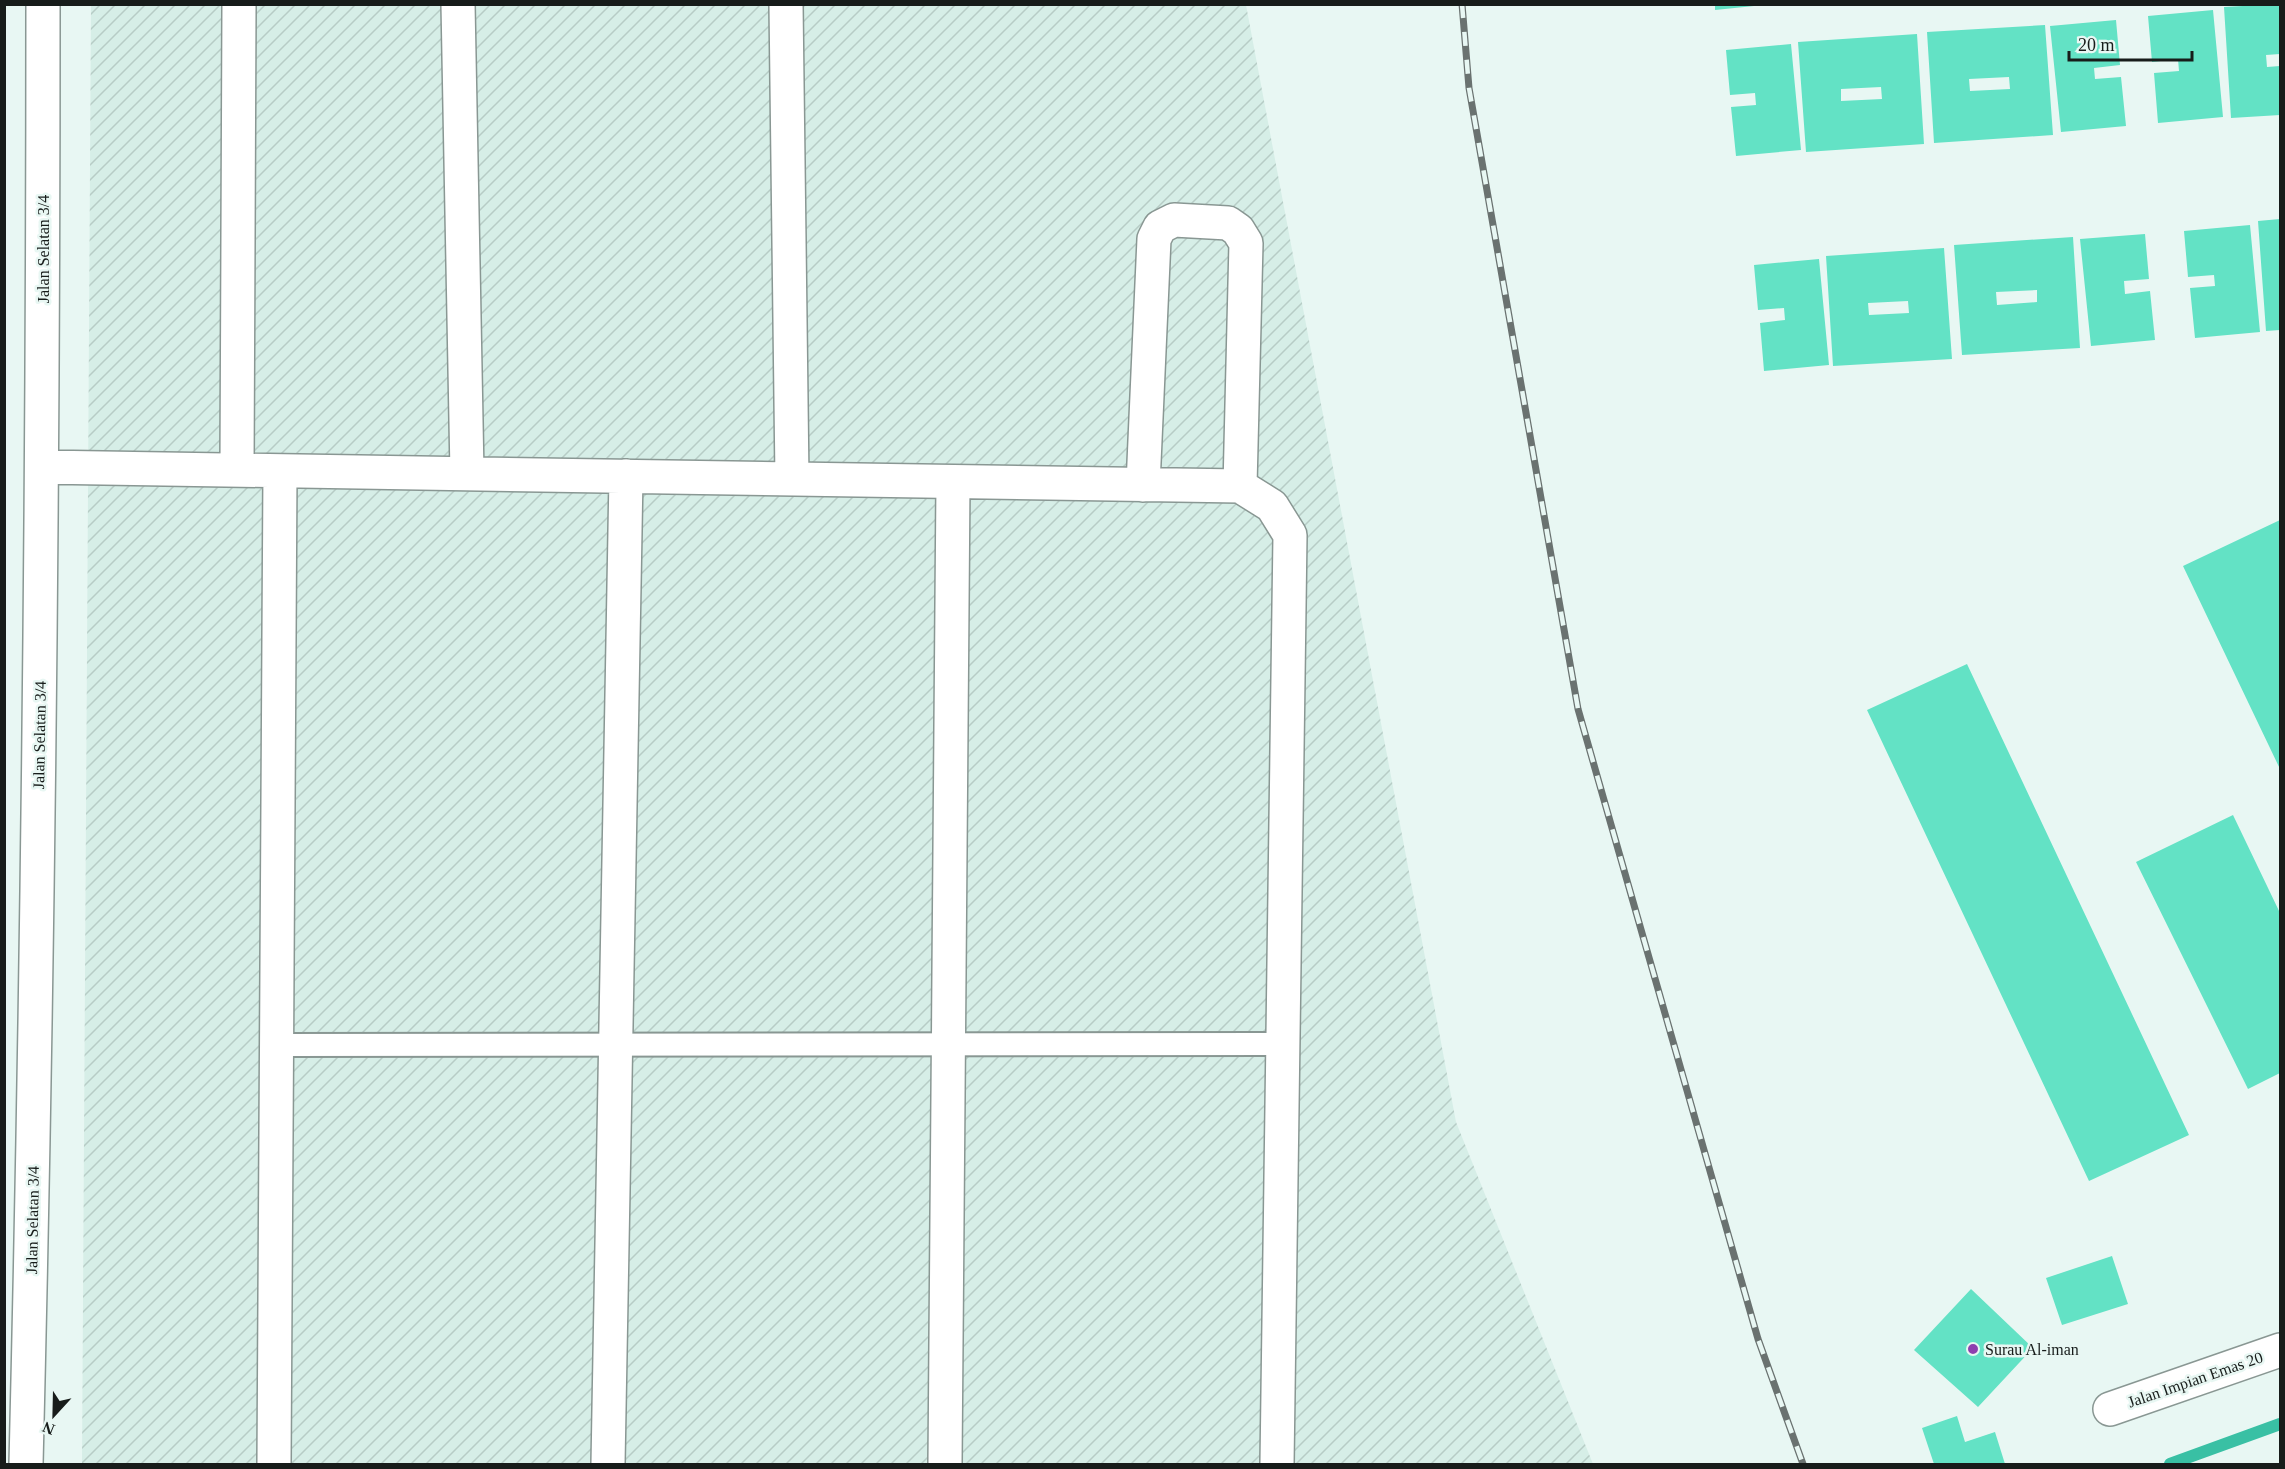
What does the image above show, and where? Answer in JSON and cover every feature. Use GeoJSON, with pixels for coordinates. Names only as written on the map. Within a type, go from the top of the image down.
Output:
{"type":"FeatureCollection","features":[{"type":"Feature","properties":{"kind":"street","name":"Jalan Selatan 3/4"},"geometry":{"type":"LineString","coordinates":[[26,1464],[35,1109],[44,4]]}},
{"type":"Feature","properties":{"kind":"street"},"geometry":{"type":"LineString","coordinates":[[237,470],[239,4]]}},
{"type":"Feature","properties":{"kind":"street"},"geometry":{"type":"LineString","coordinates":[[458,4],[467,473]]}},
{"type":"Feature","properties":{"kind":"street"},"geometry":{"type":"LineString","coordinates":[[786,4],[792,479]]}},
{"type":"Feature","properties":{"kind":"street"},"geometry":{"type":"LineString","coordinates":[[1143,485],[1154,239],[1160,227],[1174,220],[1228,223],[1238,230],[1246,243],[1240,486]]}},
{"type":"Feature","properties":{"kind":"street"},"geometry":{"type":"LineString","coordinates":[[42,467],[1240,486],[1272,506],[1290,535],[1277,1464]]}},
{"type":"Feature","properties":{"kind":"street"},"geometry":{"type":"LineString","coordinates":[[274,1464],[280,471]]}},
{"type":"Feature","properties":{"kind":"street"},"geometry":{"type":"LineString","coordinates":[[608,1464],[626,476]]}},
{"type":"Feature","properties":{"kind":"street"},"geometry":{"type":"LineString","coordinates":[[945,1464],[953,482]]}},
{"type":"Feature","properties":{"kind":"street","name":"Jalan Impian Emas 20"},"geometry":{"type":"LineString","coordinates":[[2110,1409],[2280,1350]]}},
{"type":"Feature","properties":{"kind":"lane"},"geometry":{"type":"LineString","coordinates":[[277,1044],[1283,1044]]}},
{"type":"Feature","properties":{"kind":"shaded area"},"geometry":{"type":"Polygon","coordinates":[[[91,5],[1246,5],[1456,1122],[1593,1464],[82,1464],[91,5]]]}},
{"type":"Feature","properties":{"kind":"building"},"geometry":{"type":"Polygon","coordinates":[[[1715,4],[1754,4],[1754,6],[1715,10],[1715,4]]]}},
{"type":"Feature","properties":{"kind":"building"},"geometry":{"type":"Polygon","coordinates":[[[2280,4],[2280,54],[2266,55],[2267,67],[2280,66],[2280,115],[2231,118],[2224,7],[2280,4]]]}},
{"type":"Feature","properties":{"kind":"building"},"geometry":{"type":"Polygon","coordinates":[[[2213,10],[2223,117],[2158,123],[2154,73],[2179,71],[2178,59],[2152,62],[2148,16],[2213,10]]]}},
{"type":"Feature","properties":{"kind":"building"},"geometry":{"type":"Polygon","coordinates":[[[2116,20],[2120,65],[2094,68],[2095,79],[2121,77],[2126,126],[2061,132],[2050,26],[2116,20]]]}},
{"type":"Feature","properties":{"kind":"building"},"geometry":{"type":"Polygon","coordinates":[[[2045,25],[2053,135],[1934,143],[1927,32],[2045,25]],[[2009,77],[1969,79],[1970,91],[2010,89],[2009,77]]]}},
{"type":"Feature","properties":{"kind":"building"},"geometry":{"type":"Polygon","coordinates":[[[1917,34],[1924,144],[1806,152],[1798,42],[1917,34]],[[1881,87],[1841,89],[1841,101],[1882,99],[1881,87]]]}},
{"type":"Feature","properties":{"kind":"building"},"geometry":{"type":"Polygon","coordinates":[[[1791,44],[1801,150],[1736,156],[1731,107],[1756,105],[1755,93],[1730,95],[1726,50],[1791,44]]]}},
{"type":"Feature","properties":{"kind":"building"},"geometry":{"type":"Polygon","coordinates":[[[2280,219],[2280,330],[2266,331],[2258,221],[2280,219]]]}},
{"type":"Feature","properties":{"kind":"building"},"geometry":{"type":"Polygon","coordinates":[[[2250,225],[2260,332],[2195,338],[2190,288],[2215,286],[2214,275],[2188,277],[2184,231],[2250,225]]]}},
{"type":"Feature","properties":{"kind":"building"},"geometry":{"type":"Polygon","coordinates":[[[2145,234],[2149,279],[2124,281],[2125,294],[2150,291],[2155,340],[2091,346],[2080,239],[2145,234]]]}},
{"type":"Feature","properties":{"kind":"building"},"geometry":{"type":"Polygon","coordinates":[[[2073,237],[2080,348],[1962,355],[1954,245],[2073,237]],[[2037,290],[1996,292],[1997,305],[2037,302],[2037,290]]]}},
{"type":"Feature","properties":{"kind":"building"},"geometry":{"type":"Polygon","coordinates":[[[1944,248],[1952,359],[1833,366],[1826,256],[1944,248]],[[1908,301],[1868,303],[1869,315],[1909,313],[1908,301]]]}},
{"type":"Feature","properties":{"kind":"building"},"geometry":{"type":"Polygon","coordinates":[[[1819,259],[1829,365],[1764,371],[1760,323],[1785,320],[1784,308],[1758,310],[1754,265],[1819,259]]]}},
{"type":"Feature","properties":{"kind":"building"},"geometry":{"type":"Polygon","coordinates":[[[2280,520],[2280,769],[2183,566],[2280,520]]]}},
{"type":"Feature","properties":{"kind":"building"},"geometry":{"type":"Polygon","coordinates":[[[1967,664],[2189,1135],[2089,1181],[1867,710],[1967,664]]]}},
{"type":"Feature","properties":{"kind":"building"},"geometry":{"type":"Polygon","coordinates":[[[2233,815],[2280,913],[2280,1073],[2248,1089],[2136,862],[2233,815]]]}},
{"type":"Feature","properties":{"kind":"building"},"geometry":{"type":"Polygon","coordinates":[[[2112,1256],[2128,1304],[2062,1325],[2046,1278],[2112,1256]]]}},
{"type":"Feature","properties":{"kind":"building","name":"Surau Al-iman"},"geometry":{"type":"Polygon","coordinates":[[[1971,1289],[2033,1348],[1978,1407],[1914,1350],[1971,1289]]]}},
{"type":"Feature","properties":{"kind":"building"},"geometry":{"type":"Polygon","coordinates":[[[1957,1416],[1965,1442],[1995,1432],[2005,1464],[1934,1464],[1922,1428],[1957,1416]]]}},
{"type":"Feature","properties":{"kind":"waterway"},"geometry":{"type":"LineString","coordinates":[[2170,1464],[2280,1424]]}},
{"type":"Feature","properties":{"kind":"railway"},"geometry":{"type":"LineString","coordinates":[[1462,4],[1469,88],[1578,709],[1758,1339],[1803,1464]]}},
{"type":"Feature","properties":{"kind":"place","name":"Surau Al-iman"},"geometry":{"type":"Point","coordinates":[1973,1349]}}]}
